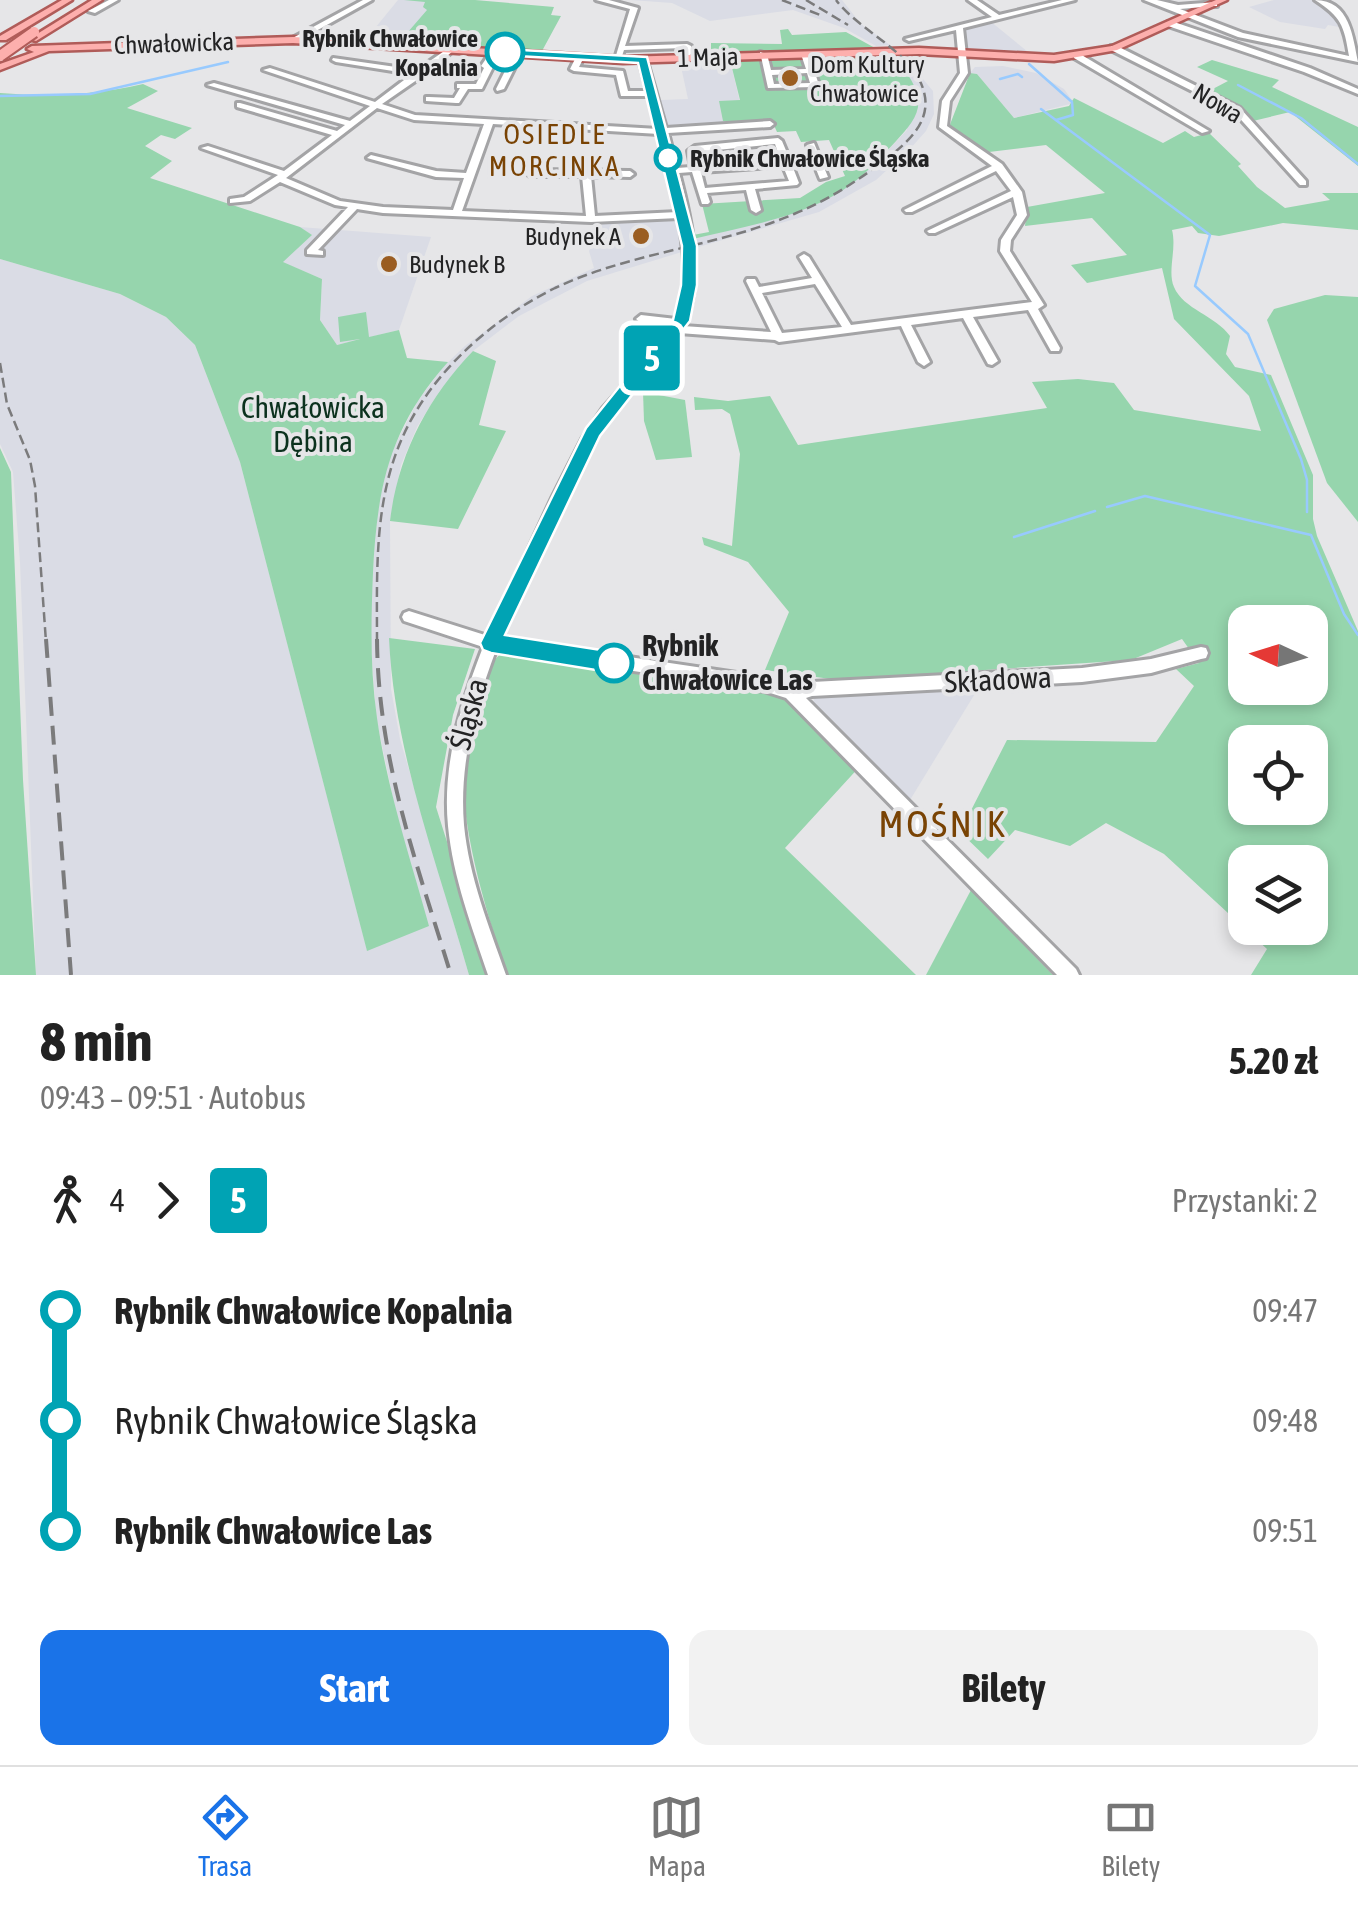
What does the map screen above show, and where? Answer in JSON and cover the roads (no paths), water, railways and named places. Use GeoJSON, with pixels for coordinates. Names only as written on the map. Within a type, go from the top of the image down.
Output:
{"type":"FeatureCollection","features":[{"type":"Feature","properties":{"kind":"main road"},"geometry":{"type":"LineString","coordinates":[[1,53],[68,0]]}},
{"type":"Feature","properties":{"kind":"main road"},"geometry":{"type":"LineString","coordinates":[[1,53],[32,39],[79,0]]}},
{"type":"Feature","properties":{"kind":"main road"},"geometry":{"type":"LineString","coordinates":[[1,53],[32,39],[88,0]]}},
{"type":"Feature","properties":{"kind":"main road"},"geometry":{"type":"LineString","coordinates":[[1,53],[98,0]]}},
{"type":"Feature","properties":{"kind":"main road","name":"1 Maja"},"geometry":{"type":"LineString","coordinates":[[293,40],[617,60],[763,54],[1077,56],[1114,48],[1218,2]]}},
{"type":"Feature","properties":{"kind":"main road","name":"Chwałowicka"},"geometry":{"type":"LineString","coordinates":[[32,39],[59,46],[293,40]]}},
{"type":"Feature","properties":{"kind":"main road"},"geometry":{"type":"LineString","coordinates":[[1,53],[59,46]]}},
{"type":"Feature","properties":{"kind":"street"},"geometry":{"type":"LineString","coordinates":[[92,11],[114,0]]}},
{"type":"Feature","properties":{"kind":"street"},"geometry":{"type":"LineString","coordinates":[[293,40],[368,0]]}},
{"type":"Feature","properties":{"kind":"street"},"geometry":{"type":"LineString","coordinates":[[600,0],[634,8],[617,60]]}},
{"type":"Feature","properties":{"kind":"street"},"geometry":{"type":"LineString","coordinates":[[972,0],[998,18]]}},
{"type":"Feature","properties":{"kind":"street"},"geometry":{"type":"LineString","coordinates":[[909,39],[998,18],[1038,3],[1071,0]]}},
{"type":"Feature","properties":{"kind":"street"},"geometry":{"type":"LineString","coordinates":[[1148,0],[1178,8],[1241,35],[1356,58],[1353,30],[1341,12],[1319,0]]}},
{"type":"Feature","properties":{"kind":"street"},"geometry":{"type":"LineString","coordinates":[[1178,8],[1218,2]]}},
{"type":"Feature","properties":{"kind":"street"},"geometry":{"type":"LineString","coordinates":[[1171,24],[1358,92]]}},
{"type":"Feature","properties":{"kind":"street"},"geometry":{"type":"LineString","coordinates":[[641,319],[778,338],[1039,306],[1004,248],[1022,218],[1017,192],[999,166],[943,127],[946,100],[964,73],[958,27]]}},
{"type":"Feature","properties":{"kind":"street"},"geometry":{"type":"LineString","coordinates":[[621,48],[687,46],[689,54]]}},
{"type":"Feature","properties":{"kind":"street","name":"Nowa"},"geometry":{"type":"LineString","coordinates":[[1114,48],[1237,110],[1302,183]]}},
{"type":"Feature","properties":{"kind":"street"},"geometry":{"type":"LineString","coordinates":[[233,201],[248,199],[282,176],[450,49]]}},
{"type":"Feature","properties":{"kind":"street"},"geometry":{"type":"LineString","coordinates":[[429,99],[456,101],[463,86],[479,88],[489,67],[485,66],[495,52]]}},
{"type":"Feature","properties":{"kind":"street"},"geometry":{"type":"LineString","coordinates":[[500,90],[518,53]]}},
{"type":"Feature","properties":{"kind":"street","name":"1 Maja"},"geometry":{"type":"LineString","coordinates":[[763,54],[768,72],[772,86],[816,85],[810,71],[768,72]]}},
{"type":"Feature","properties":{"kind":"street"},"geometry":{"type":"LineString","coordinates":[[805,54],[810,71]]}},
{"type":"Feature","properties":{"kind":"street"},"geometry":{"type":"LineString","coordinates":[[1077,56],[1205,131]]}},
{"type":"Feature","properties":{"kind":"street"},"geometry":{"type":"LineString","coordinates":[[580,57],[574,70],[620,73],[624,94],[652,93]]}},
{"type":"Feature","properties":{"kind":"street"},"geometry":{"type":"LineString","coordinates":[[336,60],[421,73]]}},
{"type":"Feature","properties":{"kind":"street"},"geometry":{"type":"LineString","coordinates":[[643,60],[690,254],[688,300],[678,326]]}},
{"type":"Feature","properties":{"kind":"street"},"geometry":{"type":"LineString","coordinates":[[267,70],[414,116],[661,132],[770,124]]}},
{"type":"Feature","properties":{"kind":"street"},"geometry":{"type":"LineString","coordinates":[[211,86],[351,124]]}},
{"type":"Feature","properties":{"kind":"street"},"geometry":{"type":"LineString","coordinates":[[240,105],[338,134]]}},
{"type":"Feature","properties":{"kind":"street"},"geometry":{"type":"LineString","coordinates":[[456,214],[490,120]]}},
{"type":"Feature","properties":{"kind":"street"},"geometry":{"type":"LineString","coordinates":[[778,141],[787,164],[794,184],[703,196],[692,151],[778,141]]}},
{"type":"Feature","properties":{"kind":"street"},"geometry":{"type":"LineString","coordinates":[[811,146],[823,177]]}},
{"type":"Feature","properties":{"kind":"street"},"geometry":{"type":"LineString","coordinates":[[205,148],[355,206],[591,220],[682,215]]}},
{"type":"Feature","properties":{"kind":"street"},"geometry":{"type":"LineString","coordinates":[[371,158],[436,174],[470,176]]}},
{"type":"Feature","properties":{"kind":"street"},"geometry":{"type":"LineString","coordinates":[[671,171],[817,161]]}},
{"type":"Feature","properties":{"kind":"street"},"geometry":{"type":"LineString","coordinates":[[909,210],[999,166]]}},
{"type":"Feature","properties":{"kind":"street"},"geometry":{"type":"LineString","coordinates":[[530,173],[630,174]]}},
{"type":"Feature","properties":{"kind":"street"},"geometry":{"type":"LineString","coordinates":[[586,173],[591,220]]}},
{"type":"Feature","properties":{"kind":"street"},"geometry":{"type":"LineString","coordinates":[[750,187],[756,210]]}},
{"type":"Feature","properties":{"kind":"street"},"geometry":{"type":"LineString","coordinates":[[932,232],[1017,192]]}},
{"type":"Feature","properties":{"kind":"street"},"geometry":{"type":"LineString","coordinates":[[320,253],[310,252],[355,206]]}},
{"type":"Feature","properties":{"kind":"street"},"geometry":{"type":"LineString","coordinates":[[680,295],[685,254],[690,254]]}},
{"type":"Feature","properties":{"kind":"street"},"geometry":{"type":"LineString","coordinates":[[804,257],[850,330]]}},
{"type":"Feature","properties":{"kind":"street"},"geometry":{"type":"LineString","coordinates":[[778,338],[754,286],[819,280]]}},
{"type":"Feature","properties":{"kind":"street"},"geometry":{"type":"LineString","coordinates":[[1031,306],[1054,348]]}},
{"type":"Feature","properties":{"kind":"street"},"geometry":{"type":"LineString","coordinates":[[966,314],[992,361]]}},
{"type":"Feature","properties":{"kind":"street"},"geometry":{"type":"LineString","coordinates":[[904,322],[924,362]]}},
{"type":"Feature","properties":{"kind":"street","name":"Śląska"},"geometry":{"type":"LineString","coordinates":[[497,975],[462,861],[454,793],[461,729],[491,643],[592,432],[678,326]]}},
{"type":"Feature","properties":{"kind":"street"},"geometry":{"type":"LineString","coordinates":[[410,617],[491,643],[764,684],[795,696],[1070,975]]}},
{"type":"Feature","properties":{"kind":"street","name":"Składowa"},"geometry":{"type":"LineString","coordinates":[[795,696],[806,690],[1126,671],[1201,653]]}},
{"type":"Feature","properties":{"kind":"waterway"},"geometry":{"type":"LineString","coordinates":[[0,96],[90,94],[228,62]]}},
{"type":"Feature","properties":{"kind":"waterway"},"geometry":{"type":"LineString","coordinates":[[1029,64],[1072,102],[1073,115],[1056,120]]}},
{"type":"Feature","properties":{"kind":"waterway"},"geometry":{"type":"LineString","coordinates":[[1000,79],[1018,74],[1022,77]]}},
{"type":"Feature","properties":{"kind":"waterway"},"geometry":{"type":"LineString","coordinates":[[1238,85],[1301,118],[1358,164]]}},
{"type":"Feature","properties":{"kind":"waterway"},"geometry":{"type":"LineString","coordinates":[[1041,109],[1210,235],[1195,286],[1248,334],[1301,459],[1307,480],[1307,512]]}},
{"type":"Feature","properties":{"kind":"waterway"},"geometry":{"type":"LineString","coordinates":[[1107,507],[1145,496],[1311,535],[1344,614],[1358,635]]}},
{"type":"Feature","properties":{"kind":"waterway"},"geometry":{"type":"LineString","coordinates":[[1014,537],[1095,511]]}},
{"type":"Feature","properties":{"kind":"railway"},"geometry":{"type":"LineString","coordinates":[[782,0],[820,15]]}},
{"type":"Feature","properties":{"kind":"railway"},"geometry":{"type":"LineString","coordinates":[[806,0],[848,25]]}},
{"type":"Feature","properties":{"kind":"railway"},"geometry":{"type":"LineString","coordinates":[[377,639],[380,524],[391,467],[415,413],[459,357],[514,312],[555,288],[614,266],[765,225],[818,203],[874,168],[916,131],[926,103],[918,78],[898,54],[836,0]]}},
{"type":"Feature","properties":{"kind":"railway"},"geometry":{"type":"LineString","coordinates":[[0,363],[7,404],[30,460],[35,486],[46,642]]}},
{"type":"Feature","properties":{"kind":"railway"},"geometry":{"type":"LineString","coordinates":[[46,639],[71,975]]}},
{"type":"Feature","properties":{"kind":"railway"},"geometry":{"type":"LineString","coordinates":[[377,639],[384,727],[401,810],[451,975]]}},
{"type":"Feature","properties":{"kind":"place","name":"Rybnik Chwałowice Kopalnia"},"geometry":{"type":"Point","coordinates":[505,52]}},
{"type":"Feature","properties":{"kind":"place","name":"Dom Kultury Chwałowice"},"geometry":{"type":"Point","coordinates":[790,78]}},
{"type":"Feature","properties":{"kind":"place","name":"Rybnik Chwałowice Śląska"},"geometry":{"type":"Point","coordinates":[668,158]}},
{"type":"Feature","properties":{"kind":"place","name":"Budynek A"},"geometry":{"type":"Point","coordinates":[641,236]}},
{"type":"Feature","properties":{"kind":"place","name":"Budynek B"},"geometry":{"type":"Point","coordinates":[389,264]}},
{"type":"Feature","properties":{"kind":"place","name":"Rybnik Chwałowice Las"},"geometry":{"type":"Point","coordinates":[614,663]}},
{"type":"Feature","properties":{"kind":"district","name":"OSIEDLE MORCINKA"},"geometry":{"type":"Point","coordinates":[555,150]}},
{"type":"Feature","properties":{"kind":"district","name":"MOŚNIK"},"geometry":{"type":"Point","coordinates":[943,824]}},
{"type":"Feature","properties":{"kind":"park label","name":"Chwałowicka Dębina"},"geometry":{"type":"Point","coordinates":[313,425]}}]}
